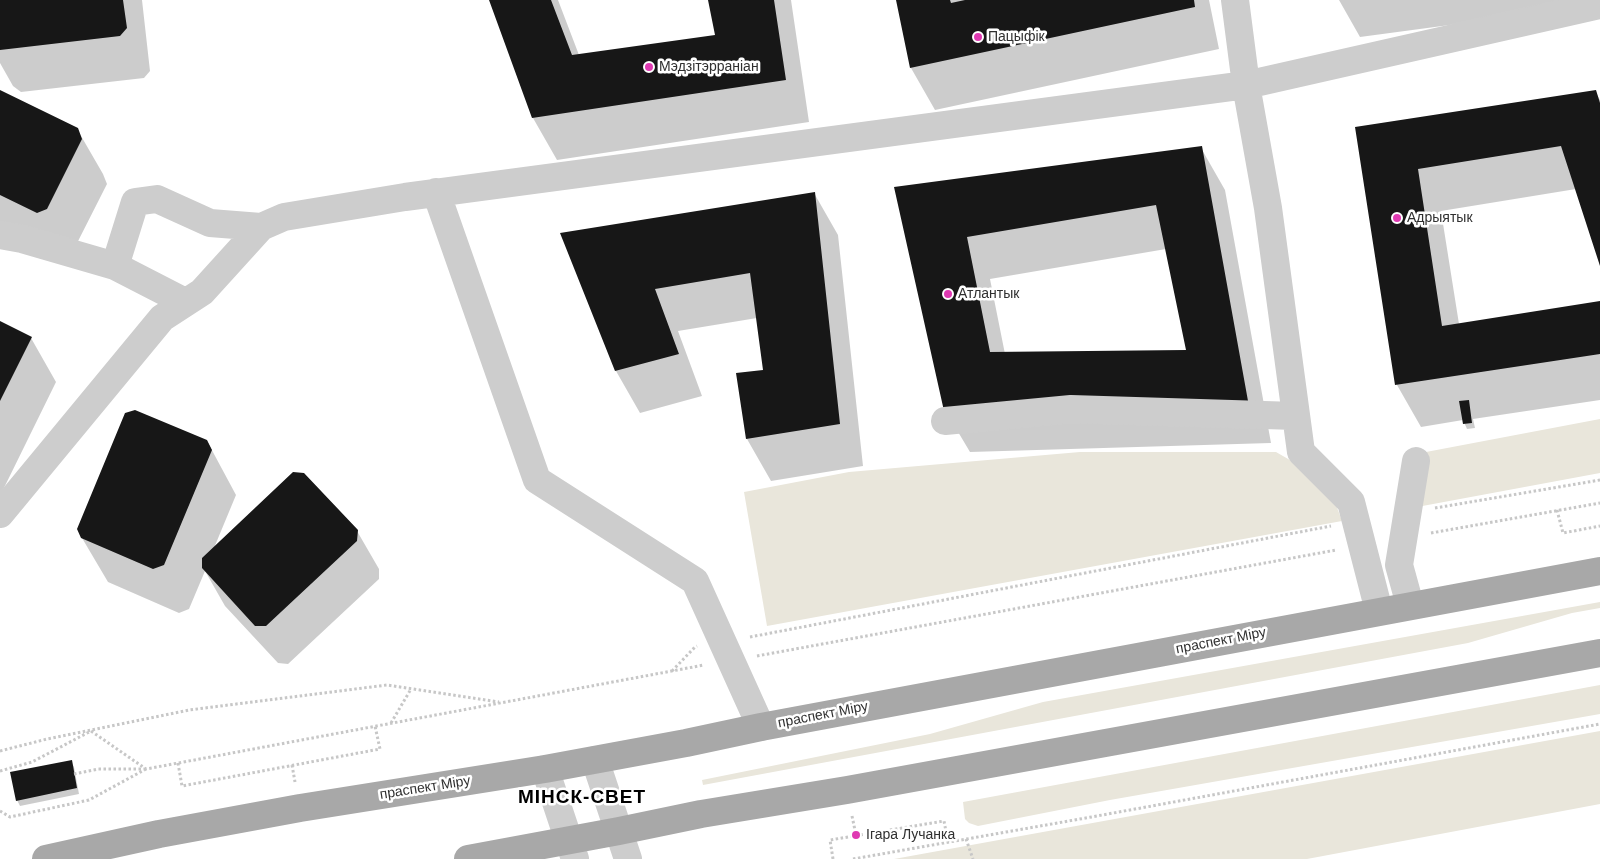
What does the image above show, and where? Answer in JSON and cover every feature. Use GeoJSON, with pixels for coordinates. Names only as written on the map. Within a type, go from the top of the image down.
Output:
{"type":"FeatureCollection","features":[{"type":"Feature","properties":{"kind":"main road","name":"праспект Міру"},"geometry":{"type":"LineString","coordinates":[[46,859],[159,834],[300,808],[595,760],[761,727],[1600,571]]}},
{"type":"Feature","properties":{"kind":"main road"},"geometry":{"type":"LineString","coordinates":[[468,859],[572,850],[619,831],[701,814],[1600,653]]}},
{"type":"Feature","properties":{"kind":"street"},"geometry":{"type":"LineString","coordinates":[[1236,0],[1246,85],[1268,208],[1301,452],[1351,502],[1379,611]]}},
{"type":"Feature","properties":{"kind":"street"},"geometry":{"type":"LineString","coordinates":[[0,514],[162,318],[202,292],[261,227],[284,217],[436,192],[1246,85],[1600,5]]}},
{"type":"Feature","properties":{"kind":"street"},"geometry":{"type":"LineString","coordinates":[[436,192],[537,480],[695,581],[761,727]]}},
{"type":"Feature","properties":{"kind":"street"},"geometry":{"type":"LineString","coordinates":[[115,266],[135,202],[158,199],[210,223],[261,227]]}},
{"type":"Feature","properties":{"kind":"street"},"geometry":{"type":"LineString","coordinates":[[0,235],[22,239],[115,266],[186,302]]}},
{"type":"Feature","properties":{"kind":"street"},"geometry":{"type":"LineString","coordinates":[[945,422],[1071,409],[1296,416]]}},
{"type":"Feature","properties":{"kind":"street"},"geometry":{"type":"LineString","coordinates":[[1410,605],[1399,565],[1416,461]]}},
{"type":"Feature","properties":{"kind":"street"},"geometry":{"type":"LineString","coordinates":[[595,760],[628,859]]}},
{"type":"Feature","properties":{"kind":"street"},"geometry":{"type":"LineString","coordinates":[[545,769],[572,850]]}},
{"type":"Feature","properties":{"kind":"path"},"geometry":{"type":"LineString","coordinates":[[1405,525],[1600,480]]}},
{"type":"Feature","properties":{"kind":"path"},"geometry":{"type":"LineString","coordinates":[[1405,525],[1557,510],[1600,503]]}},
{"type":"Feature","properties":{"kind":"path"},"geometry":{"type":"LineString","coordinates":[[1557,510],[1563,533],[1600,526]]}},
{"type":"Feature","properties":{"kind":"path"},"geometry":{"type":"LineString","coordinates":[[74,774],[98,769],[146,769],[502,703],[672,671],[727,651],[1359,534]]}},
{"type":"Feature","properties":{"kind":"path"},"geometry":{"type":"LineString","coordinates":[[672,671],[695,647],[727,651],[1359,534]]}},
{"type":"Feature","properties":{"kind":"path"},"geometry":{"type":"LineString","coordinates":[[0,751],[198,709],[388,685],[502,703]]}},
{"type":"Feature","properties":{"kind":"path"},"geometry":{"type":"LineString","coordinates":[[391,723],[411,689]]}},
{"type":"Feature","properties":{"kind":"path"},"geometry":{"type":"LineString","coordinates":[[853,859],[1600,724]]}},
{"type":"Feature","properties":{"kind":"path"},"geometry":{"type":"LineString","coordinates":[[178,763],[182,786],[380,749],[375,726]]}},
{"type":"Feature","properties":{"kind":"path"},"geometry":{"type":"LineString","coordinates":[[90,731],[146,769]]}},
{"type":"Feature","properties":{"kind":"path"},"geometry":{"type":"LineString","coordinates":[[0,771],[32,762],[90,731]]}},
{"type":"Feature","properties":{"kind":"path"},"geometry":{"type":"LineString","coordinates":[[0,811],[10,817],[88,800],[146,769]]}},
{"type":"Feature","properties":{"kind":"path"},"geometry":{"type":"LineString","coordinates":[[833,859],[830,840],[944,820],[948,842]]}},
{"type":"Feature","properties":{"kind":"path"},"geometry":{"type":"LineString","coordinates":[[966,839],[974,859]]}},
{"type":"Feature","properties":{"kind":"shaded area"},"geometry":{"type":"Polygon","coordinates":[[[1600,419],[1600,473],[1417,507],[1426,452],[1600,419]]]}},
{"type":"Feature","properties":{"kind":"shaded area"},"geometry":{"type":"Polygon","coordinates":[[[1080,452],[1276,452],[1302,467],[1335,502],[1342,521],[767,626],[744,492],[849,472],[1080,452]]]}},
{"type":"Feature","properties":{"kind":"shaded area"},"geometry":{"type":"Polygon","coordinates":[[[1600,602],[1600,608],[1572,613],[1468,643],[703,785],[702,780],[930,734],[1043,702],[1600,602]]]}},
{"type":"Feature","properties":{"kind":"shaded area"},"geometry":{"type":"Polygon","coordinates":[[[1600,685],[1600,714],[1110,800],[978,826],[969,823],[965,819],[963,802],[1600,685]]]}},
{"type":"Feature","properties":{"kind":"shaded area"},"geometry":{"type":"Polygon","coordinates":[[[1600,731],[1600,804],[1307,859],[894,859],[1600,731]]]}},
{"type":"Feature","properties":{"kind":"building"},"geometry":{"type":"Polygon","coordinates":[[[0,0],[123,0],[127,28],[120,36],[0,50],[0,0]]]}},
{"type":"Feature","properties":{"kind":"building","name":"Мэдзітэрраніан"},"geometry":{"type":"Polygon","coordinates":[[[489,0],[551,0],[572,55],[715,35],[708,0],[774,0],[786,80],[532,118],[489,0]]]}},
{"type":"Feature","properties":{"kind":"building","name":"Пацыфік"},"geometry":{"type":"Polygon","coordinates":[[[896,0],[950,0],[951,3],[965,0],[1194,0],[1195,7],[910,68],[896,0]]]}},
{"type":"Feature","properties":{"kind":"building"},"geometry":{"type":"Polygon","coordinates":[[[0,90],[78,128],[82,139],[47,209],[37,213],[0,195],[0,90]]]}},
{"type":"Feature","properties":{"kind":"building","name":"Адрыятык"},"geometry":{"type":"Polygon","coordinates":[[[1596,90],[1600,103],[1600,266],[1561,146],[1418,169],[1442,326],[1600,301],[1600,354],[1395,385],[1355,127],[1596,90]]]}},
{"type":"Feature","properties":{"kind":"building","name":"Атлантык"},"geometry":{"type":"Polygon","coordinates":[[[1202,146],[1248,401],[944,411],[894,187],[1202,146]],[[1156,205],[967,237],[990,352],[1186,350],[1156,205]]]}},
{"type":"Feature","properties":{"kind":"building"},"geometry":{"type":"Polygon","coordinates":[[[815,192],[840,424],[746,439],[736,373],[763,370],[750,273],[655,289],[679,354],[615,371],[560,233],[815,192]]]}},
{"type":"Feature","properties":{"kind":"building"},"geometry":{"type":"Polygon","coordinates":[[[0,321],[32,337],[0,401],[0,321]]]}},
{"type":"Feature","properties":{"kind":"building"},"geometry":{"type":"Polygon","coordinates":[[[1469,400],[1472,423],[1463,424],[1459,401],[1469,400]]]}},
{"type":"Feature","properties":{"kind":"building"},"geometry":{"type":"Polygon","coordinates":[[[135,410],[207,440],[212,450],[164,565],[153,569],[81,538],[77,529],[125,413],[135,410]]]}},
{"type":"Feature","properties":{"kind":"building"},"geometry":{"type":"Polygon","coordinates":[[[293,472],[304,473],[358,530],[357,541],[266,626],[255,626],[202,568],[202,558],[293,472]]]}},
{"type":"Feature","properties":{"kind":"building"},"geometry":{"type":"Polygon","coordinates":[[[72,760],[77,788],[16,801],[10,772],[72,760]]]}},
{"type":"Feature","properties":{"kind":"place","name":"Пацыфік"},"geometry":{"type":"Point","coordinates":[978,37]}},
{"type":"Feature","properties":{"kind":"place","name":"Мэдзітэрраніан"},"geometry":{"type":"Point","coordinates":[649,67]}},
{"type":"Feature","properties":{"kind":"place","name":"Адрыятык"},"geometry":{"type":"Point","coordinates":[1397,218]}},
{"type":"Feature","properties":{"kind":"place","name":"Атлантык"},"geometry":{"type":"Point","coordinates":[948,294]}},
{"type":"Feature","properties":{"kind":"place","name":"Ігара Лучанка"},"geometry":{"type":"Point","coordinates":[856,835]}},
{"type":"Feature","properties":{"kind":"district","name":"МІНСК-СВЕТ"},"geometry":{"type":"Point","coordinates":[582,798]}}]}
